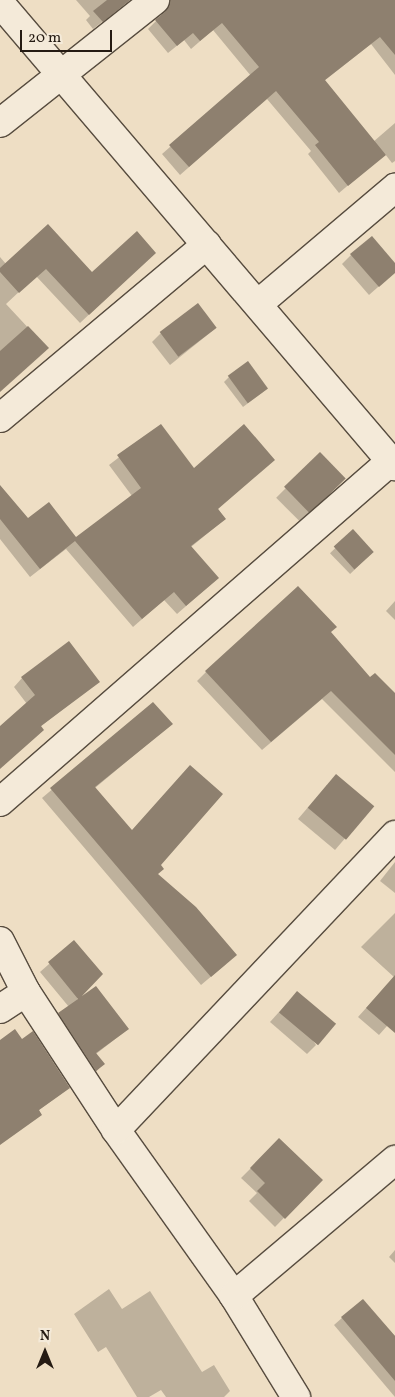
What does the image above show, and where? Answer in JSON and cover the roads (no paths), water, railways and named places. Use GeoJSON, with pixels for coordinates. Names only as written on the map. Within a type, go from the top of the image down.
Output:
{"type":"FeatureCollection","features":[{"type":"Feature","properties":{"kind":"street"},"geometry":{"type":"LineString","coordinates":[[0,123],[59,74],[155,0]]}},
{"type":"Feature","properties":{"kind":"street"},"geometry":{"type":"LineString","coordinates":[[0,3],[393,463],[0,802]]}},
{"type":"Feature","properties":{"kind":"street"},"geometry":{"type":"LineString","coordinates":[[258,304],[395,188]]}},
{"type":"Feature","properties":{"kind":"street"},"geometry":{"type":"LineString","coordinates":[[0,418],[207,244]]}},
{"type":"Feature","properties":{"kind":"street"},"geometry":{"type":"LineString","coordinates":[[116,1130],[395,835]]}},
{"type":"Feature","properties":{"kind":"street"},"geometry":{"type":"LineString","coordinates":[[0,941],[26,992],[116,1130],[234,1296],[296,1397]]}},
{"type":"Feature","properties":{"kind":"street"},"geometry":{"type":"LineString","coordinates":[[0,1009],[26,992]]}},
{"type":"Feature","properties":{"kind":"street"},"geometry":{"type":"LineString","coordinates":[[234,1296],[395,1160]]}}]}
